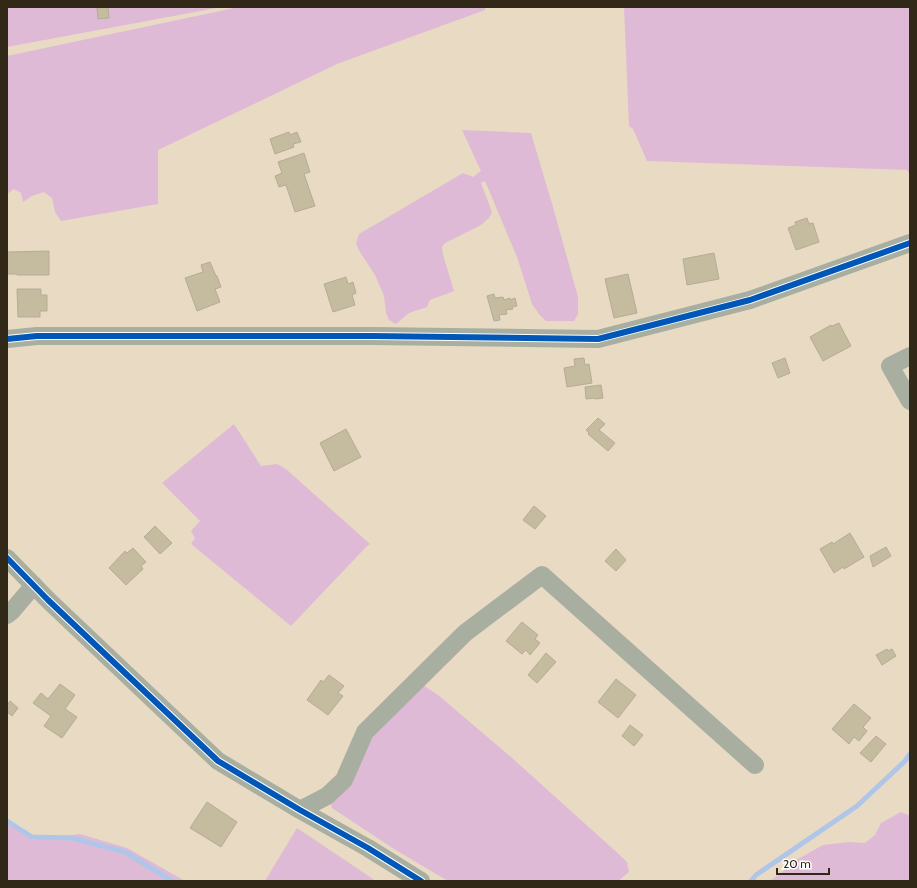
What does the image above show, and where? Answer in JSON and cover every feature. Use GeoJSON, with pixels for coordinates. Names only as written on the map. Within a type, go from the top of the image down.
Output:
{"type":"FeatureCollection","features":[{"type":"Feature","properties":{"kind":"street"},"geometry":{"type":"LineString","coordinates":[[7,339],[37,336],[372,336],[598,339],[750,300],[910,243]]}},
{"type":"Feature","properties":{"kind":"street"},"geometry":{"type":"LineString","coordinates":[[910,356],[890,366],[910,401]]}},
{"type":"Feature","properties":{"kind":"street"},"geometry":{"type":"LineString","coordinates":[[7,558],[48,600],[218,761],[300,810],[368,848],[421,881]]}},
{"type":"Feature","properties":{"kind":"street"},"geometry":{"type":"LineString","coordinates":[[300,810],[327,796],[344,780],[366,732],[465,633],[542,574],[755,765]]}},
{"type":"Feature","properties":{"kind":"street"},"geometry":{"type":"LineString","coordinates":[[7,615],[34,585]]}},
{"type":"Feature","properties":{"kind":"shaded area"},"geometry":{"type":"Polygon","coordinates":[[[7,7],[222,7],[7,47],[7,7]]]}},
{"type":"Feature","properties":{"kind":"shaded area"},"geometry":{"type":"Polygon","coordinates":[[[239,7],[485,7],[485,10],[337,64],[158,150],[158,204],[61,221],[55,212],[52,198],[44,192],[32,196],[23,202],[21,193],[14,189],[7,194],[7,56],[239,7]]]}},
{"type":"Feature","properties":{"kind":"shaded area"},"geometry":{"type":"Polygon","coordinates":[[[624,7],[910,7],[910,175],[907,170],[647,161],[633,129],[629,126],[624,7]]]}},
{"type":"Feature","properties":{"kind":"shaded area"},"geometry":{"type":"Polygon","coordinates":[[[462,130],[531,133],[578,297],[578,314],[574,321],[546,321],[532,304],[517,257],[485,181],[481,183],[492,212],[489,218],[481,225],[445,243],[442,247],[454,291],[430,300],[427,307],[409,313],[396,324],[389,320],[386,313],[384,296],[375,275],[356,244],[359,234],[463,173],[473,177],[481,171],[462,130]]]}},
{"type":"Feature","properties":{"kind":"shaded area"},"geometry":{"type":"Polygon","coordinates":[[[234,424],[261,466],[277,464],[286,469],[370,544],[291,626],[191,544],[195,538],[191,531],[200,521],[162,483],[234,424]]]}},
{"type":"Feature","properties":{"kind":"shaded area"},"geometry":{"type":"Polygon","coordinates":[[[420,683],[438,695],[511,757],[612,848],[627,862],[629,872],[618,881],[448,881],[394,849],[332,808],[331,803],[369,739],[420,683]]]}},
{"type":"Feature","properties":{"kind":"shaded area"},"geometry":{"type":"Polygon","coordinates":[[[901,812],[910,816],[910,881],[769,881],[780,874],[796,860],[823,845],[849,842],[865,843],[875,835],[881,823],[901,812]]]}},
{"type":"Feature","properties":{"kind":"shaded area"},"geometry":{"type":"Polygon","coordinates":[[[7,818],[33,840],[80,834],[127,848],[185,881],[7,881],[7,818]]]}},
{"type":"Feature","properties":{"kind":"shaded area"},"geometry":{"type":"Polygon","coordinates":[[[297,828],[376,881],[265,881],[297,828]]]}},
{"type":"Feature","properties":{"kind":"building"},"geometry":{"type":"Polygon","coordinates":[[[108,7],[109,18],[98,19],[97,8],[108,7]]]}},
{"type":"Feature","properties":{"kind":"building"},"geometry":{"type":"Polygon","coordinates":[[[289,132],[290,135],[297,132],[301,142],[293,144],[294,147],[275,154],[270,139],[289,132]]]}},
{"type":"Feature","properties":{"kind":"building"},"geometry":{"type":"Polygon","coordinates":[[[304,153],[310,172],[304,174],[315,206],[295,212],[286,185],[279,187],[275,176],[282,173],[278,162],[304,153]]]}},
{"type":"Feature","properties":{"kind":"building"},"geometry":{"type":"Polygon","coordinates":[[[807,218],[809,224],[813,223],[819,242],[796,250],[788,228],[796,225],[795,222],[807,218]]]}},
{"type":"Feature","properties":{"kind":"building"},"geometry":{"type":"Polygon","coordinates":[[[49,251],[49,275],[7,274],[7,252],[49,251]]]}},
{"type":"Feature","properties":{"kind":"building"},"geometry":{"type":"Polygon","coordinates":[[[714,253],[719,279],[687,285],[683,259],[714,253]]]}},
{"type":"Feature","properties":{"kind":"building"},"geometry":{"type":"Polygon","coordinates":[[[210,262],[221,287],[215,289],[220,302],[197,311],[185,278],[203,272],[201,265],[210,262]]]}},
{"type":"Feature","properties":{"kind":"building"},"geometry":{"type":"Polygon","coordinates":[[[628,274],[637,313],[614,318],[605,279],[628,274]]]}},
{"type":"Feature","properties":{"kind":"building"},"geometry":{"type":"Polygon","coordinates":[[[346,277],[348,284],[353,282],[356,293],[352,295],[355,305],[333,312],[324,284],[346,277]]]}},
{"type":"Feature","properties":{"kind":"building"},"geometry":{"type":"Polygon","coordinates":[[[17,289],[41,289],[41,295],[47,295],[47,311],[40,311],[40,317],[18,317],[17,289]]]}},
{"type":"Feature","properties":{"kind":"building"},"geometry":{"type":"Polygon","coordinates":[[[494,294],[495,298],[503,297],[504,300],[515,298],[517,306],[512,307],[513,309],[506,310],[507,314],[499,315],[500,320],[494,321],[487,296],[494,294]]]}},
{"type":"Feature","properties":{"kind":"building"},"geometry":{"type":"Polygon","coordinates":[[[839,323],[851,346],[823,361],[810,337],[831,325],[832,326],[839,323]]]}},
{"type":"Feature","properties":{"kind":"building"},"geometry":{"type":"Polygon","coordinates":[[[584,358],[585,365],[589,364],[592,383],[567,387],[564,368],[575,366],[574,359],[584,358]]]}},
{"type":"Feature","properties":{"kind":"building"},"geometry":{"type":"Polygon","coordinates":[[[785,358],[790,373],[778,378],[772,363],[785,358]]]}},
{"type":"Feature","properties":{"kind":"building"},"geometry":{"type":"Polygon","coordinates":[[[601,385],[603,398],[586,399],[585,387],[601,385]]]}},
{"type":"Feature","properties":{"kind":"building"},"geometry":{"type":"Polygon","coordinates":[[[598,418],[605,424],[599,430],[615,443],[608,451],[588,434],[589,433],[586,430],[598,418]]]}},
{"type":"Feature","properties":{"kind":"building"},"geometry":{"type":"Polygon","coordinates":[[[346,429],[361,457],[334,471],[320,443],[346,429]]]}},
{"type":"Feature","properties":{"kind":"building"},"geometry":{"type":"Polygon","coordinates":[[[534,506],[546,516],[535,529],[523,520],[534,506]]]}},
{"type":"Feature","properties":{"kind":"building"},"geometry":{"type":"Polygon","coordinates":[[[155,526],[172,543],[160,554],[144,537],[155,526]]]}},
{"type":"Feature","properties":{"kind":"building"},"geometry":{"type":"Polygon","coordinates":[[[850,533],[864,557],[834,573],[820,549],[832,542],[833,544],[850,533]]]}},
{"type":"Feature","properties":{"kind":"building"},"geometry":{"type":"Polygon","coordinates":[[[886,547],[891,556],[873,567],[870,556],[886,547]]]}},
{"type":"Feature","properties":{"kind":"building"},"geometry":{"type":"Polygon","coordinates":[[[133,548],[146,562],[141,566],[143,569],[126,585],[109,568],[125,551],[127,553],[133,548]]]}},
{"type":"Feature","properties":{"kind":"building"},"geometry":{"type":"Polygon","coordinates":[[[616,549],[626,560],[616,571],[605,561],[616,549]]]}},
{"type":"Feature","properties":{"kind":"building"},"geometry":{"type":"Polygon","coordinates":[[[522,622],[538,635],[535,639],[540,643],[530,655],[526,650],[522,654],[506,641],[522,622]]]}},
{"type":"Feature","properties":{"kind":"building"},"geometry":{"type":"Polygon","coordinates":[[[887,649],[888,651],[892,649],[896,656],[882,665],[876,655],[887,649]]]}},
{"type":"Feature","properties":{"kind":"building"},"geometry":{"type":"Polygon","coordinates":[[[546,653],[556,662],[537,683],[528,675],[546,653]]]}},
{"type":"Feature","properties":{"kind":"building"},"geometry":{"type":"Polygon","coordinates":[[[329,675],[344,686],[338,693],[343,696],[328,715],[307,700],[321,680],[323,682],[329,675]]]}},
{"type":"Feature","properties":{"kind":"building"},"geometry":{"type":"Polygon","coordinates":[[[616,679],[636,695],[618,718],[598,702],[616,679]]]}},
{"type":"Feature","properties":{"kind":"building"},"geometry":{"type":"Polygon","coordinates":[[[60,684],[75,695],[65,709],[77,717],[62,738],[44,726],[51,716],[33,703],[41,693],[48,699],[60,684]]]}},
{"type":"Feature","properties":{"kind":"building"},"geometry":{"type":"Polygon","coordinates":[[[10,701],[18,708],[12,716],[7,712],[7,705],[10,701]]]}},
{"type":"Feature","properties":{"kind":"building"},"geometry":{"type":"Polygon","coordinates":[[[854,704],[871,718],[863,727],[867,731],[859,741],[854,737],[849,744],[832,729],[854,704]]]}},
{"type":"Feature","properties":{"kind":"building"},"geometry":{"type":"Polygon","coordinates":[[[630,725],[643,735],[634,746],[622,736],[630,725]]]}},
{"type":"Feature","properties":{"kind":"building"},"geometry":{"type":"Polygon","coordinates":[[[876,736],[886,744],[871,762],[860,753],[876,736]]]}},
{"type":"Feature","properties":{"kind":"building"},"geometry":{"type":"Polygon","coordinates":[[[207,802],[237,822],[221,847],[190,828],[207,802]]]}},
{"type":"Feature","properties":{"kind":"waterway"},"geometry":{"type":"LineString","coordinates":[[751,881],[756,875],[857,806],[905,761],[910,754]]}},
{"type":"Feature","properties":{"kind":"waterway"},"geometry":{"type":"LineString","coordinates":[[7,821],[32,837],[72,838],[125,852],[172,881]]}},
{"type":"Feature","properties":{"kind":"cycle path"},"geometry":{"type":"LineString","coordinates":[[7,339],[37,336],[372,336],[598,339],[750,300],[910,243]]}},
{"type":"Feature","properties":{"kind":"cycle path"},"geometry":{"type":"LineString","coordinates":[[7,558],[48,600],[218,761],[300,810],[368,848],[421,881]]}}]}
